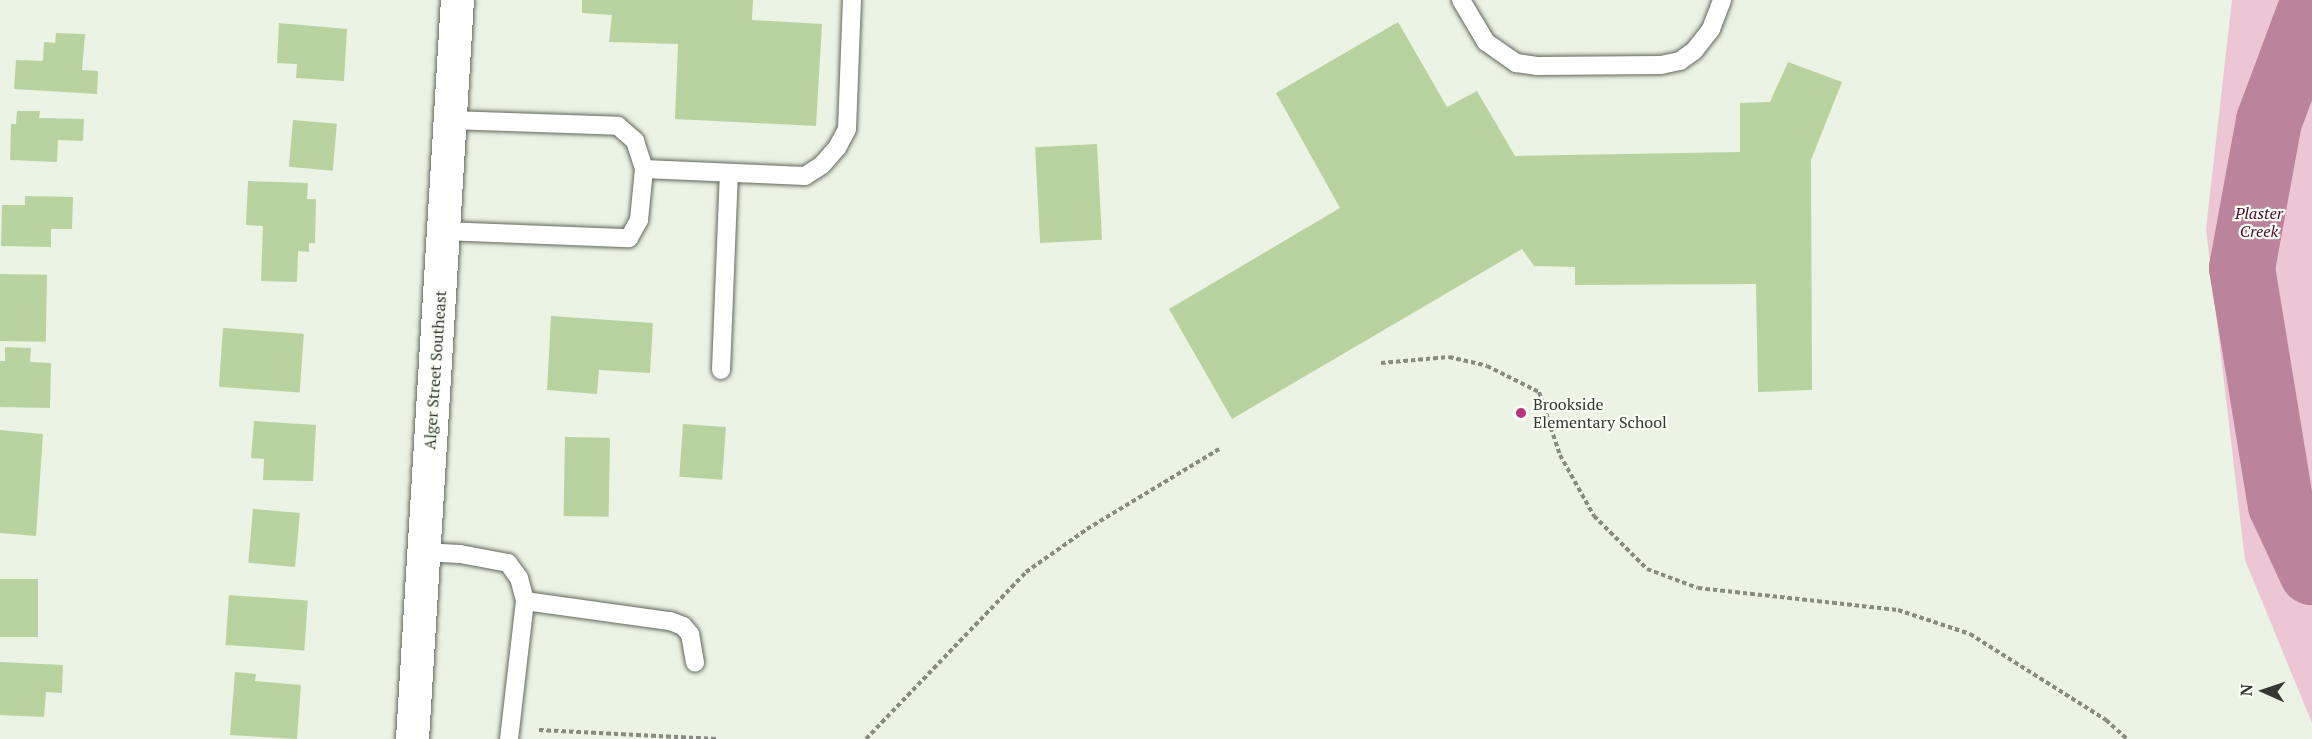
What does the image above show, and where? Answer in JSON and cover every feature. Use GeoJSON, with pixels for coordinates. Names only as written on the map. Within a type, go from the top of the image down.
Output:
{"type":"FeatureCollection","features":[{"type":"Feature","properties":{"kind":"street","name":"Alger Street Southeast"},"geometry":{"type":"LineString","coordinates":[[412,739],[457,0]]}},
{"type":"Feature","properties":{"kind":"lane"},"geometry":{"type":"LineString","coordinates":[[644,170],[805,176],[822,165],[837,148],[847,129],[852,0]]}},
{"type":"Feature","properties":{"kind":"lane"},"geometry":{"type":"LineString","coordinates":[[1461,0],[1486,42],[1516,63],[1537,66],[1661,65],[1680,61],[1695,51],[1711,29],[1722,0]]}},
{"type":"Feature","properties":{"kind":"lane"},"geometry":{"type":"LineString","coordinates":[[443,231],[629,237],[639,220],[644,170],[635,141],[618,126],[450,120]]}},
{"type":"Feature","properties":{"kind":"lane"},"geometry":{"type":"LineString","coordinates":[[721,370],[729,173]]}},
{"type":"Feature","properties":{"kind":"lane"},"geometry":{"type":"LineString","coordinates":[[423,552],[460,554],[508,563],[524,588],[525,601],[509,739]]}},
{"type":"Feature","properties":{"kind":"lane"},"geometry":{"type":"LineString","coordinates":[[525,601],[670,621],[683,626],[690,634],[695,663]]}},
{"type":"Feature","properties":{"kind":"path"},"geometry":{"type":"LineString","coordinates":[[1381,363],[1449,357],[1487,366],[1539,392],[1560,455],[1593,516],[1647,569],[1698,588],[1898,610],[1970,634],[2106,720],[2127,739]]}},
{"type":"Feature","properties":{"kind":"path"},"geometry":{"type":"LineString","coordinates":[[866,739],[1026,572],[1087,529],[1221,448]]}},
{"type":"Feature","properties":{"kind":"path"},"geometry":{"type":"LineString","coordinates":[[531,729],[718,739]]}},
{"type":"Feature","properties":{"kind":"green space","name":"Plaster Creek"},"geometry":{"type":"Polygon","coordinates":[[[2232,0],[2312,0],[2312,723],[2245,560],[2206,229],[2232,0]]]}},
{"type":"Feature","properties":{"kind":"building"},"geometry":{"type":"Polygon","coordinates":[[[582,0],[753,0],[752,20],[822,24],[816,126],[675,119],[678,44],[609,42],[612,15],[582,13],[582,0]]]}},
{"type":"Feature","properties":{"kind":"building"},"geometry":{"type":"Polygon","coordinates":[[[1398,22],[1447,107],[1477,91],[1515,156],[1740,152],[1740,103],[1770,102],[1788,62],[1842,82],[1811,160],[1812,390],[1758,392],[1756,284],[1575,285],[1575,267],[1534,266],[1522,249],[1232,419],[1169,309],[1340,208],[1276,93],[1398,22]]]}},
{"type":"Feature","properties":{"kind":"building"},"geometry":{"type":"Polygon","coordinates":[[[279,23],[347,29],[344,81],[296,78],[297,64],[277,63],[279,23]]]}},
{"type":"Feature","properties":{"kind":"building"},"geometry":{"type":"Polygon","coordinates":[[[56,33],[85,34],[82,70],[98,71],[97,94],[14,89],[16,60],[43,61],[44,42],[55,43],[56,33]]]}},
{"type":"Feature","properties":{"kind":"building"},"geometry":{"type":"Polygon","coordinates":[[[17,111],[40,111],[39,118],[84,119],[83,141],[58,140],[57,162],[10,160],[11,124],[16,124],[17,111]]]}},
{"type":"Feature","properties":{"kind":"building"},"geometry":{"type":"Polygon","coordinates":[[[293,120],[337,124],[333,171],[289,167],[293,120]]]}},
{"type":"Feature","properties":{"kind":"building"},"geometry":{"type":"Polygon","coordinates":[[[1097,144],[1102,240],[1040,243],[1035,147],[1097,144]]]}},
{"type":"Feature","properties":{"kind":"building"},"geometry":{"type":"Polygon","coordinates":[[[248,181],[308,183],[307,199],[316,199],[315,243],[309,243],[309,252],[298,251],[297,282],[261,281],[263,226],[246,225],[248,181]]]}},
{"type":"Feature","properties":{"kind":"building"},"geometry":{"type":"Polygon","coordinates":[[[25,196],[73,197],[72,229],[51,229],[51,247],[1,246],[2,205],[25,205],[25,196]]]}},
{"type":"Feature","properties":{"kind":"building"},"geometry":{"type":"Polygon","coordinates":[[[0,274],[47,275],[46,342],[0,341],[0,274]]]}},
{"type":"Feature","properties":{"kind":"building"},"geometry":{"type":"Polygon","coordinates":[[[551,316],[653,323],[650,373],[599,370],[597,394],[547,390],[551,316]]]}},
{"type":"Feature","properties":{"kind":"building"},"geometry":{"type":"Polygon","coordinates":[[[223,328],[304,334],[300,393],[219,387],[223,328]]]}},
{"type":"Feature","properties":{"kind":"building"},"geometry":{"type":"Polygon","coordinates":[[[5,347],[31,348],[30,362],[51,363],[50,408],[0,407],[0,361],[5,361],[5,347]]]}},
{"type":"Feature","properties":{"kind":"building"},"geometry":{"type":"Polygon","coordinates":[[[254,421],[316,425],[313,481],[263,480],[264,459],[251,458],[254,421]]]}},
{"type":"Feature","properties":{"kind":"building"},"geometry":{"type":"Polygon","coordinates":[[[683,424],[726,427],[722,480],[679,477],[683,424]]]}},
{"type":"Feature","properties":{"kind":"building"},"geometry":{"type":"Polygon","coordinates":[[[0,430],[43,434],[36,536],[0,533],[0,430]]]}},
{"type":"Feature","properties":{"kind":"building"},"geometry":{"type":"Polygon","coordinates":[[[565,437],[610,438],[609,517],[564,516],[565,437]]]}},
{"type":"Feature","properties":{"kind":"building"},"geometry":{"type":"Polygon","coordinates":[[[253,509],[300,513],[295,567],[248,563],[253,509]]]}},
{"type":"Feature","properties":{"kind":"building"},"geometry":{"type":"Polygon","coordinates":[[[0,579],[38,579],[38,637],[0,637],[0,579]]]}},
{"type":"Feature","properties":{"kind":"building"},"geometry":{"type":"Polygon","coordinates":[[[229,595],[308,601],[304,650],[226,645],[229,595]]]}},
{"type":"Feature","properties":{"kind":"building"},"geometry":{"type":"Polygon","coordinates":[[[0,662],[63,665],[62,693],[46,692],[44,717],[0,715],[0,662]]]}},
{"type":"Feature","properties":{"kind":"building"},"geometry":{"type":"Polygon","coordinates":[[[235,672],[256,674],[255,681],[301,685],[297,739],[230,735],[235,672]]]}},
{"type":"Feature","properties":{"kind":"waterway","name":"Plaster Creek"},"geometry":{"type":"LineString","coordinates":[[2312,6],[2269,121],[2242,268],[2281,505],[2312,572]]}},
{"type":"Feature","properties":{"kind":"place","name":"Brookside Elementary School"},"geometry":{"type":"Point","coordinates":[1521,413]}}]}
